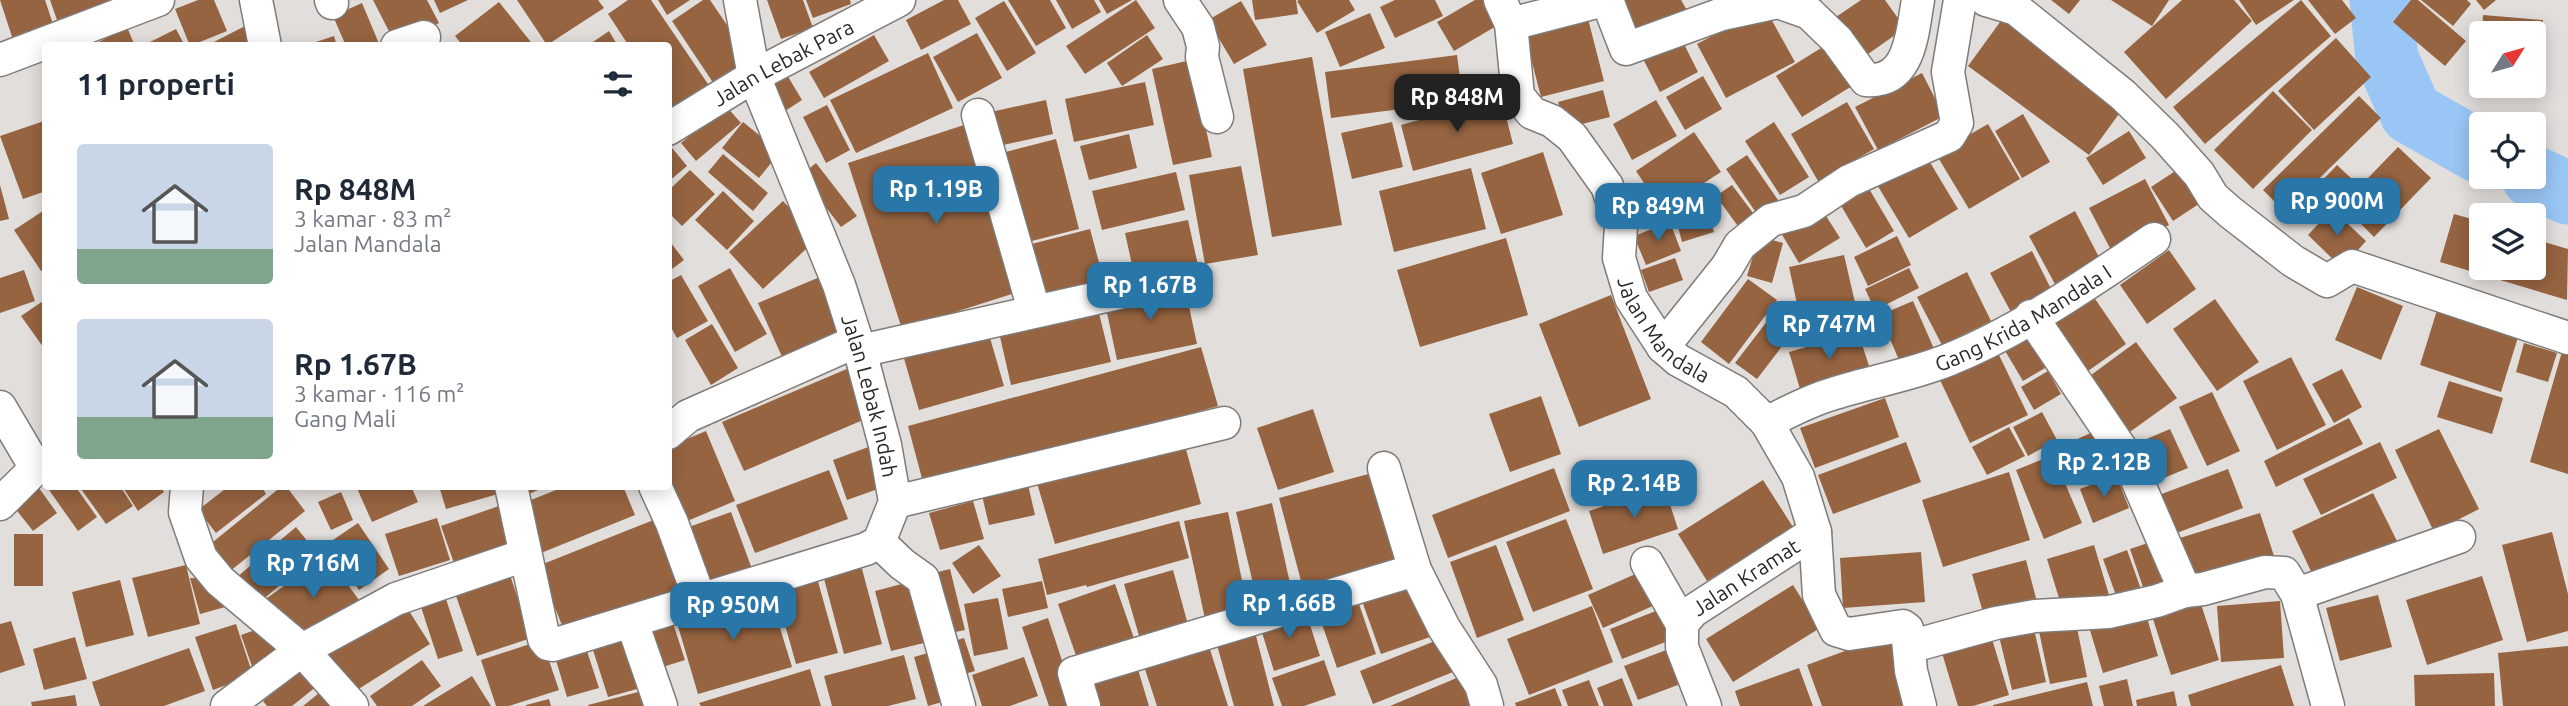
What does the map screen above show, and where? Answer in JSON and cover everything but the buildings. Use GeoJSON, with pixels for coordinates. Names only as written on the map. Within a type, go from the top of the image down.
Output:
{"type":"FeatureCollection","features":[{"type":"Feature","properties":{"kind":"street"},"geometry":{"type":"LineString","coordinates":[[47,42],[158,0]]}},
{"type":"Feature","properties":{"kind":"street"},"geometry":{"type":"LineString","coordinates":[[256,0],[263,42]]}},
{"type":"Feature","properties":{"kind":"street","name":"Jalan Lebak Indah"},"geometry":{"type":"LineString","coordinates":[[740,0],[754,76],[834,273],[858,346],[885,445],[895,502],[879,542]]}},
{"type":"Feature","properties":{"kind":"street","name":"Jalan Lebak Para"},"geometry":{"type":"LineString","coordinates":[[672,127],[754,76],[899,0]]}},
{"type":"Feature","properties":{"kind":"street"},"geometry":{"type":"LineString","coordinates":[[1180,0],[1198,27],[1203,46],[1202,57],[1217,117]]}},
{"type":"Feature","properties":{"kind":"street"},"geometry":{"type":"LineString","coordinates":[[1506,12],[1605,0],[1626,49],[1722,13],[1779,2],[1809,13],[1837,40],[1866,80],[1875,81],[1898,71],[1905,62],[1918,0]]}},
{"type":"Feature","properties":{"kind":"street"},"geometry":{"type":"LineString","coordinates":[[1663,346],[1727,267],[1740,245],[1771,220],[1804,211],[1849,181],[1949,136],[1957,123],[1948,72],[1960,0]]}},
{"type":"Feature","properties":{"kind":"street"},"geometry":{"type":"LineString","coordinates":[[1986,0],[2016,9],[2123,95],[2165,136],[2199,174],[2214,197],[2230,212],[2293,261],[2327,281],[2352,266],[2568,338]]}},
{"type":"Feature","properties":{"kind":"street","name":"Jalan Mandala"},"geometry":{"type":"LineString","coordinates":[[1506,12],[1518,96],[1532,113],[1552,121],[1572,137],[1607,186],[1621,226],[1619,258],[1631,298],[1663,346],[1678,360],[1736,392],[1767,422],[1798,477],[1815,532],[1819,595],[1836,630],[1849,634],[1903,626],[1908,631],[1909,646]]}},
{"type":"Feature","properties":{"kind":"street"},"geometry":{"type":"LineString","coordinates":[[0,60],[42,44]]}},
{"type":"Feature","properties":{"kind":"street"},"geometry":{"type":"LineString","coordinates":[[978,115],[1034,310]]}},
{"type":"Feature","properties":{"kind":"street","name":"Gang Krida Mandala I"},"geometry":{"type":"LineString","coordinates":[[1767,422],[1835,393],[1902,377],[1950,359],[2031,316],[2154,239]]}},
{"type":"Feature","properties":{"kind":"street"},"geometry":{"type":"LineString","coordinates":[[672,429],[688,415],[858,346],[1137,289]]}},
{"type":"Feature","properties":{"kind":"street"},"geometry":{"type":"LineString","coordinates":[[2031,316],[2128,459],[2185,591]]}},
{"type":"Feature","properties":{"kind":"street"},"geometry":{"type":"LineString","coordinates":[[0,407],[41,465],[0,504]]}},
{"type":"Feature","properties":{"kind":"street"},"geometry":{"type":"LineString","coordinates":[[895,502],[1224,423]]}},
{"type":"Feature","properties":{"kind":"street"},"geometry":{"type":"LineString","coordinates":[[1384,468],[1415,570],[1444,628],[1481,685],[1487,706]]}},
{"type":"Feature","properties":{"kind":"street"},"geometry":{"type":"LineString","coordinates":[[187,490],[185,512],[201,558],[220,581],[302,650],[352,706]]}},
{"type":"Feature","properties":{"kind":"street"},"geometry":{"type":"LineString","coordinates":[[512,490],[524,555],[544,639],[548,644],[553,645],[632,622],[854,553],[879,542],[923,579],[959,706]]}},
{"type":"Feature","properties":{"kind":"street"},"geometry":{"type":"LineString","coordinates":[[657,490],[700,600]]}},
{"type":"Feature","properties":{"kind":"street","name":"Jalan Kramat"},"geometry":{"type":"LineString","coordinates":[[1704,706],[1682,647],[1682,624],[1693,611],[1719,593],[1815,532]]}},
{"type":"Feature","properties":{"kind":"street"},"geometry":{"type":"LineString","coordinates":[[2297,594],[2459,537]]}},
{"type":"Feature","properties":{"kind":"street"},"geometry":{"type":"LineString","coordinates":[[227,706],[302,650],[396,599],[524,555]]}},
{"type":"Feature","properties":{"kind":"street"},"geometry":{"type":"LineString","coordinates":[[1647,563],[1682,624]]}},
{"type":"Feature","properties":{"kind":"street"},"geometry":{"type":"LineString","coordinates":[[1084,706],[1074,673],[1415,570]]}},
{"type":"Feature","properties":{"kind":"street"},"geometry":{"type":"LineString","coordinates":[[1920,706],[1911,671],[1909,646],[1996,623],[2035,616],[2109,612],[2265,572],[2284,573],[2297,594],[2328,706]]}},
{"type":"Feature","properties":{"kind":"street"},"geometry":{"type":"LineString","coordinates":[[632,622],[662,706]]}},
{"type":"Feature","properties":{"kind":"waterway"},"geometry":{"type":"LineString","coordinates":[[2381,0],[2387,59],[2411,113],[2469,146]]}},
{"type":"Feature","properties":{"kind":"waterway"},"geometry":{"type":"LineString","coordinates":[[2546,183],[2568,193]]}}]}
